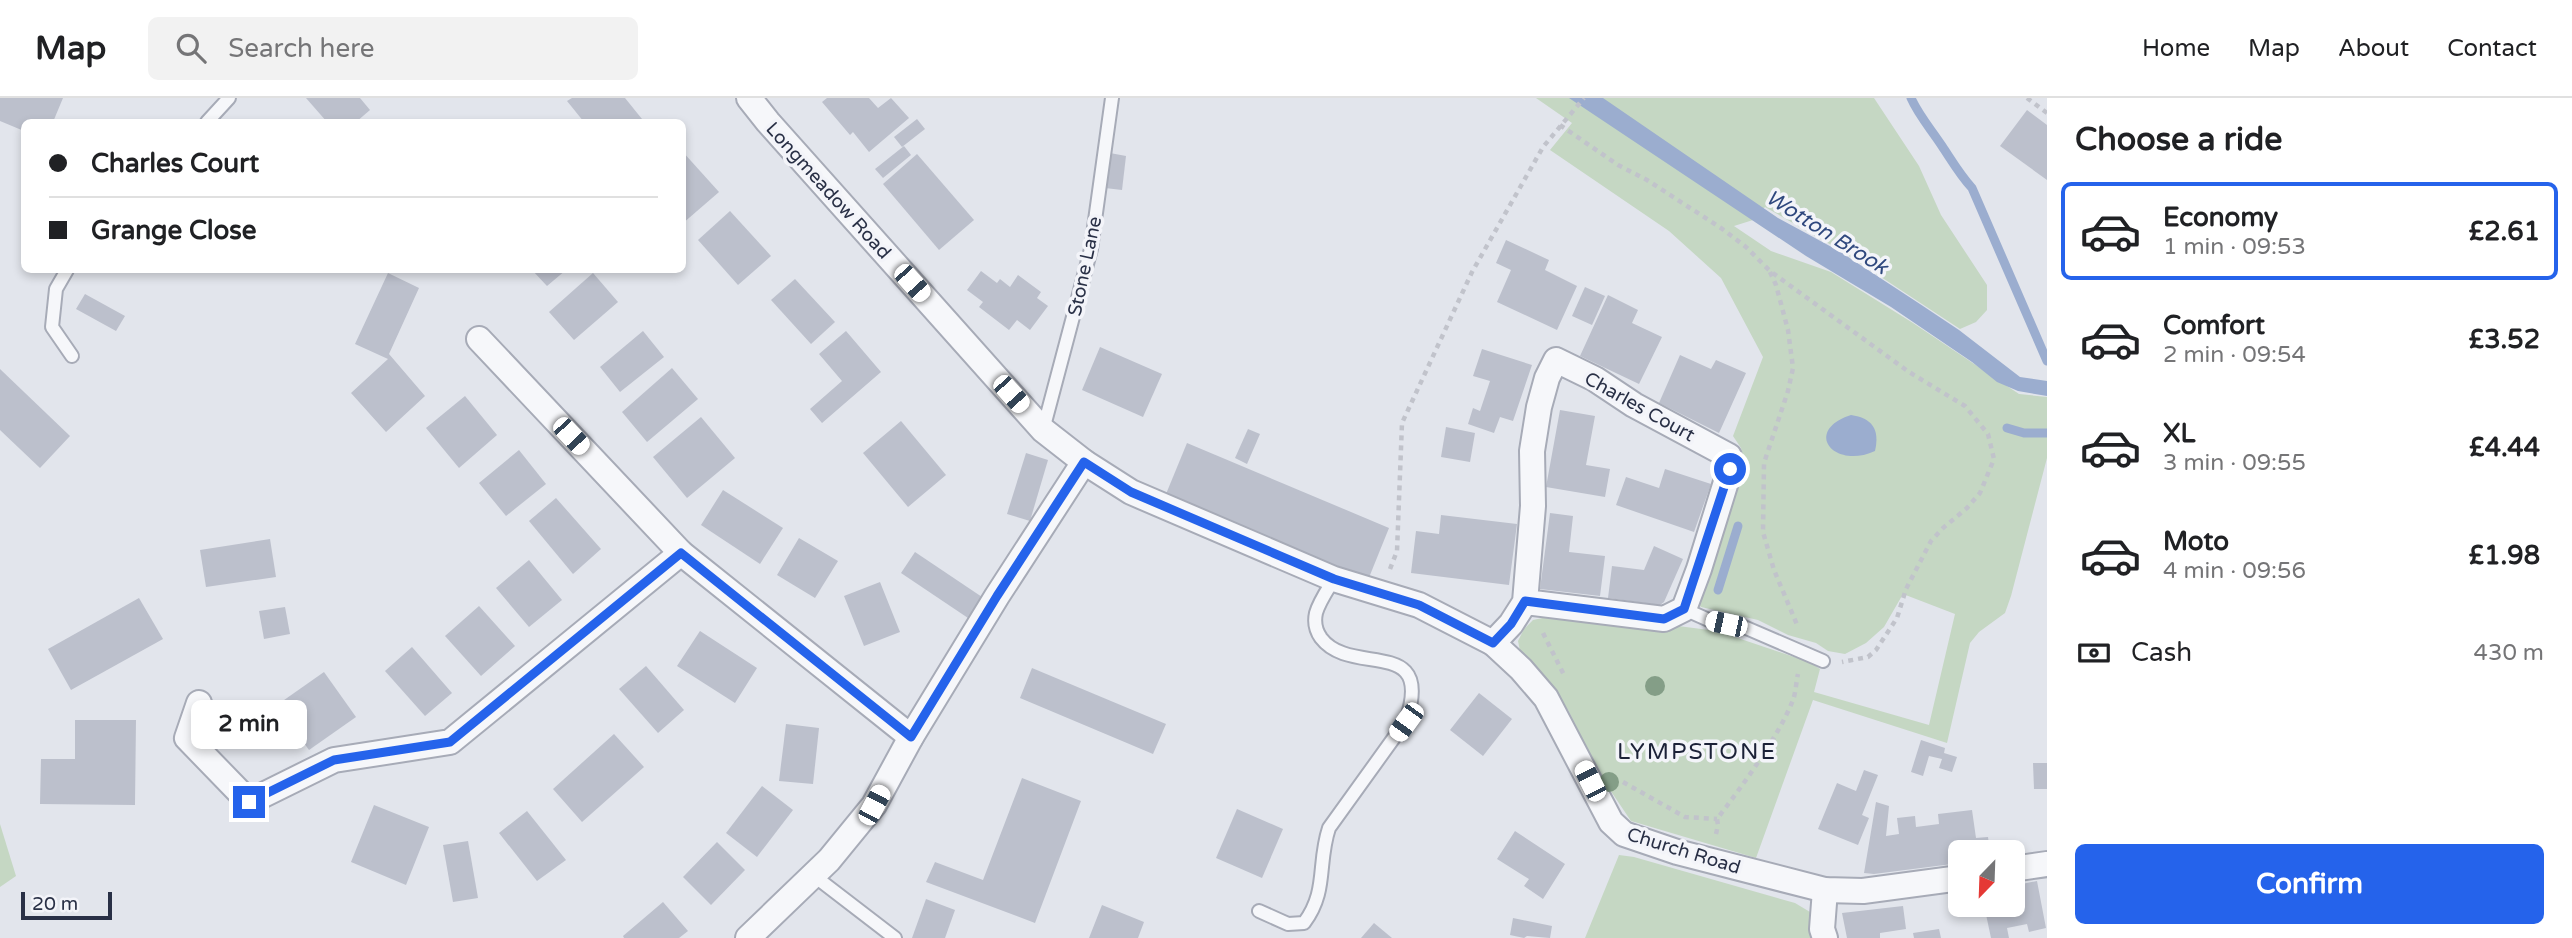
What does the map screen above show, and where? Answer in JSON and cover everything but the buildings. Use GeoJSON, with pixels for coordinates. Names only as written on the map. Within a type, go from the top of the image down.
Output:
{"type":"FeatureCollection","features":[{"type":"Feature","properties":{"kind":"street","name":"Longmeadow Road"},"geometry":{"type":"LineString","coordinates":[[749,98],[1043,430],[1084,462]]}},
{"type":"Feature","properties":{"kind":"street"},"geometry":{"type":"LineString","coordinates":[[480,339],[681,553],[911,737]]}},
{"type":"Feature","properties":{"kind":"street","name":"Charles Court"},"geometry":{"type":"LineString","coordinates":[[1522,606],[1534,506],[1532,451],[1545,387],[1556,360],[1595,379],[1634,405],[1729,456],[1730,469],[1684,609]]}},
{"type":"Feature","properties":{"kind":"street","name":"Church Road"},"geometry":{"type":"LineString","coordinates":[[1084,462],[1131,492],[1334,579],[1419,605],[1493,643],[1521,669],[1546,698],[1611,822],[1624,834],[1825,890],[1863,891],[1948,880]]}},
{"type":"Feature","properties":{"kind":"street"},"geometry":{"type":"LineString","coordinates":[[748,938],[813,875],[874,805],[911,737],[997,596],[1084,462]]}},
{"type":"Feature","properties":{"kind":"street"},"geometry":{"type":"LineString","coordinates":[[199,703],[187,738],[249,802],[334,760],[450,742],[681,553]]}},
{"type":"Feature","properties":{"kind":"street"},"geometry":{"type":"LineString","coordinates":[[1493,643],[1522,606],[1664,619],[1684,609]]}},
{"type":"Feature","properties":{"kind":"street"},"geometry":{"type":"LineString","coordinates":[[2025,867],[2047,864]]}},
{"type":"Feature","properties":{"kind":"street"},"geometry":{"type":"LineString","coordinates":[[1825,890],[1822,929],[1825,938]]}},
{"type":"Feature","properties":{"kind":"lane"},"geometry":{"type":"LineString","coordinates":[[210,119],[229,98]]}},
{"type":"Feature","properties":{"kind":"lane","name":"Stone Lane"},"geometry":{"type":"LineString","coordinates":[[1043,430],[1091,249],[1112,98]]}},
{"type":"Feature","properties":{"kind":"lane"},"geometry":{"type":"LineString","coordinates":[[65,273],[56,289],[52,327],[72,356]]}},
{"type":"Feature","properties":{"kind":"lane"},"geometry":{"type":"LineString","coordinates":[[1259,911],[1288,924],[1304,923],[1315,908],[1321,890],[1323,845],[1329,828],[1406,722],[1412,704],[1413,690],[1409,675],[1401,668],[1379,660],[1336,652],[1316,631],[1316,613],[1334,579]]}},
{"type":"Feature","properties":{"kind":"lane"},"geometry":{"type":"LineString","coordinates":[[1684,609],[1711,621],[1744,627],[1823,661]]}},
{"type":"Feature","properties":{"kind":"lane"},"geometry":{"type":"LineString","coordinates":[[813,875],[895,938]]}},
{"type":"Feature","properties":{"kind":"path"},"geometry":{"type":"LineString","coordinates":[[1380,593],[1397,551],[1402,423],[1472,272],[1543,147],[1584,98]]}},
{"type":"Feature","properties":{"kind":"path"},"geometry":{"type":"LineString","coordinates":[[2027,98],[2047,113]]}},
{"type":"Feature","properties":{"kind":"path"},"geometry":{"type":"LineString","coordinates":[[1560,125],[1618,165],[1647,180],[1721,228],[1746,247],[1770,271],[1903,368],[1965,406],[1983,426],[1992,442],[1994,459],[1980,493],[1931,541],[1906,589],[1897,618],[1876,649],[1868,657],[1838,663]]}},
{"type":"Feature","properties":{"kind":"path"},"geometry":{"type":"LineString","coordinates":[[1707,859],[1712,840],[1708,834],[1716,834],[1717,819],[1789,710],[1794,696],[1800,651],[1797,622],[1774,570],[1763,532],[1765,463],[1793,368],[1791,343],[1770,271]]}},
{"type":"Feature","properties":{"kind":"path"},"geometry":{"type":"LineString","coordinates":[[1522,606],[1536,621],[1566,680]]}},
{"type":"Feature","properties":{"kind":"path"},"geometry":{"type":"LineString","coordinates":[[1617,779],[1685,817],[1717,819]]}},
{"type":"Feature","properties":{"kind":"green space"},"geometry":{"type":"Polygon","coordinates":[[[1536,98],[1874,98],[1919,166],[1941,215],[1987,285],[1987,310],[1976,322],[1960,329],[1840,250],[1765,207],[1753,220],[1734,226],[1771,251],[1831,272],[2019,394],[2047,397],[2047,458],[2011,596],[2005,613],[1979,632],[1970,643],[1947,743],[1813,700],[1756,858],[1631,821],[1600,775],[1568,710],[1520,651],[1518,641],[1524,629],[1533,620],[1552,616],[1657,629],[1678,626],[1717,631],[1809,662],[1820,669],[1814,692],[1929,725],[1955,614],[1903,594],[1884,627],[1866,643],[1845,654],[1828,651],[1816,643],[1788,635],[1758,620],[1701,607],[1693,599],[1744,462],[1741,448],[1733,436],[1763,357],[1721,278],[1669,231],[1550,150],[1572,123],[1536,98]]]}},
{"type":"Feature","properties":{"kind":"green space"},"geometry":{"type":"Polygon","coordinates":[[[0,824],[16,876],[0,887],[0,824]]]}},
{"type":"Feature","properties":{"kind":"green space"},"geometry":{"type":"Polygon","coordinates":[[[1619,855],[1795,903],[1815,915],[1821,938],[1585,938],[1619,855]]]}},
{"type":"Feature","properties":{"kind":"water"},"geometry":{"type":"Polygon","coordinates":[[[1569,98],[1603,98],[1778,218],[1839,251],[1959,330],[2020,377],[2047,381],[2047,396],[2018,391],[1997,382],[1891,307],[1806,256],[1569,98]]]}},
{"type":"Feature","properties":{"kind":"water"},"geometry":{"type":"Polygon","coordinates":[[[1851,415],[1864,419],[1873,426],[1876,437],[1875,451],[1860,456],[1847,456],[1829,446],[1826,438],[1828,430],[1836,422],[1851,415]]]}},
{"type":"Feature","properties":{"kind":"waterway"},"geometry":{"type":"LineString","coordinates":[[1911,98],[1921,117],[1972,188],[2047,361]]}},
{"type":"Feature","properties":{"kind":"waterway"},"geometry":{"type":"LineString","coordinates":[[2007,428],[2024,433],[2047,433]]}},
{"type":"Feature","properties":{"kind":"waterway"},"geometry":{"type":"LineString","coordinates":[[1718,590],[1738,526]]}},
{"type":"Feature","properties":{"kind":"district","name":"LYMPSTONE"},"geometry":{"type":"Point","coordinates":[1697,751]}},
{"type":"Feature","properties":{"kind":"route"},"geometry":{"type":"LineString","coordinates":[[249,802],[334,760],[450,742],[681,553],[911,737],[997,596],[1084,462],[1131,492],[1334,579],[1419,605],[1455,621],[1493,643],[1511,624],[1525,601],[1664,619],[1684,609],[1730,469]]}},
{"type":"Feature","properties":{"kind":"water label","name":"Wotton Brook"},"geometry":{"type":"Point","coordinates":[1827,232]}}]}
